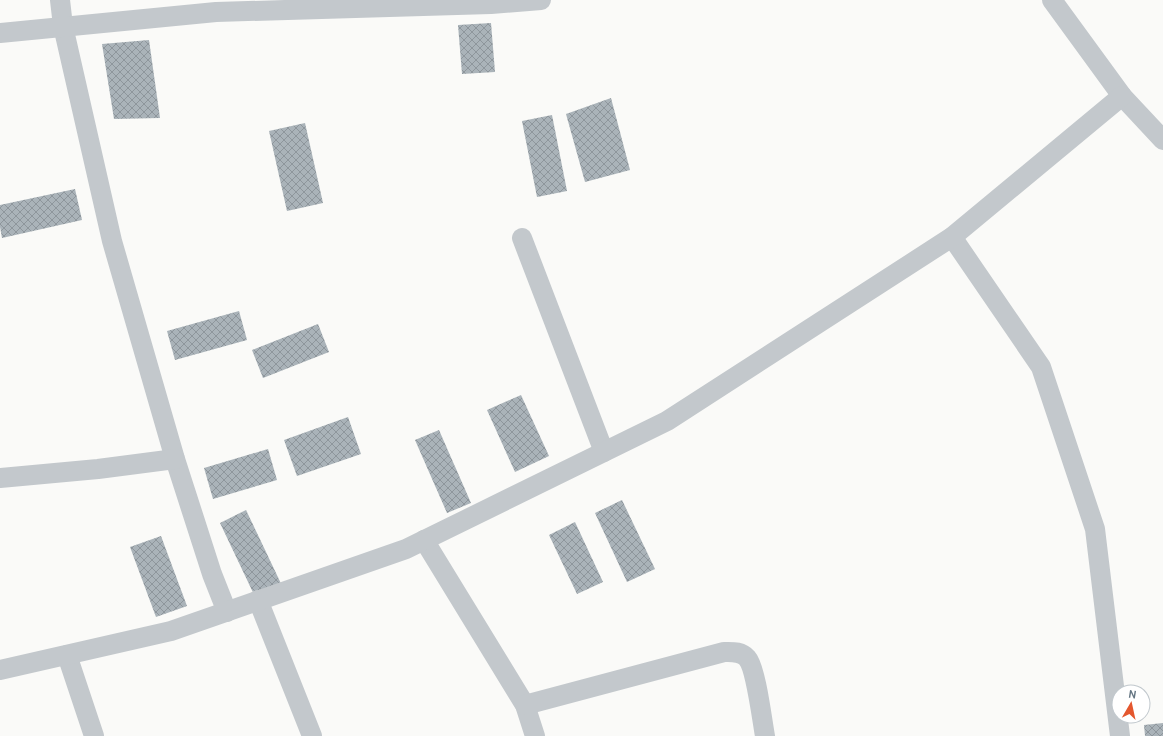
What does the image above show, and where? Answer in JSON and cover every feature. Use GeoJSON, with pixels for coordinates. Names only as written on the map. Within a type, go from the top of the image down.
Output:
{"type":"FeatureCollection","features":[{"type":"Feature","properties":{"kind":"street"},"geometry":{"type":"LineString","coordinates":[[60,0],[63,26],[112,241],[175,458],[212,574],[227,612]]}},
{"type":"Feature","properties":{"kind":"street"},"geometry":{"type":"LineString","coordinates":[[0,33],[281,5],[541,0]]}},
{"type":"Feature","properties":{"kind":"street"},"geometry":{"type":"LineString","coordinates":[[1052,0],[1122,96],[1163,140]]}},
{"type":"Feature","properties":{"kind":"street"},"geometry":{"type":"LineString","coordinates":[[0,670],[171,631],[406,549],[667,421],[952,237],[1122,96]]}},
{"type":"Feature","properties":{"kind":"street"},"geometry":{"type":"LineString","coordinates":[[952,237],[1041,367],[1095,529],[1120,736]]}},
{"type":"Feature","properties":{"kind":"street"},"geometry":{"type":"LineString","coordinates":[[522,238],[604,452]]}},
{"type":"Feature","properties":{"kind":"street"},"geometry":{"type":"LineString","coordinates":[[0,478],[98,469],[175,458]]}},
{"type":"Feature","properties":{"kind":"street"},"geometry":{"type":"LineString","coordinates":[[424,540],[525,705],[535,736]]}},
{"type":"Feature","properties":{"kind":"street"},"geometry":{"type":"LineString","coordinates":[[258,600],[312,736]]}},
{"type":"Feature","properties":{"kind":"street"},"geometry":{"type":"LineString","coordinates":[[525,705],[724,652],[737,652],[747,658],[752,670],[765,736]]}},
{"type":"Feature","properties":{"kind":"street"},"geometry":{"type":"LineString","coordinates":[[67,655],[94,736]]}},
{"type":"Feature","properties":{"kind":"building"},"geometry":{"type":"Polygon","coordinates":[[[491,23],[495,72],[462,74],[458,25],[491,23]]]}},
{"type":"Feature","properties":{"kind":"building"},"geometry":{"type":"Polygon","coordinates":[[[149,40],[160,118],[114,119],[102,44],[149,40]]]}},
{"type":"Feature","properties":{"kind":"building"},"geometry":{"type":"Polygon","coordinates":[[[611,98],[630,170],[585,182],[566,114],[611,98]]]}},
{"type":"Feature","properties":{"kind":"building"},"geometry":{"type":"Polygon","coordinates":[[[552,115],[567,191],[537,197],[522,121],[552,115]]]}},
{"type":"Feature","properties":{"kind":"building"},"geometry":{"type":"Polygon","coordinates":[[[305,123],[323,203],[287,211],[269,131],[305,123]]]}},
{"type":"Feature","properties":{"kind":"building"},"geometry":{"type":"Polygon","coordinates":[[[75,189],[82,220],[2,238],[0,227],[0,205],[75,189]]]}},
{"type":"Feature","properties":{"kind":"building"},"geometry":{"type":"Polygon","coordinates":[[[239,311],[247,340],[175,360],[167,331],[239,311]]]}},
{"type":"Feature","properties":{"kind":"building"},"geometry":{"type":"Polygon","coordinates":[[[318,324],[329,352],[263,378],[252,350],[318,324]]]}},
{"type":"Feature","properties":{"kind":"building"},"geometry":{"type":"Polygon","coordinates":[[[521,395],[549,456],[515,472],[487,410],[521,395]]]}},
{"type":"Feature","properties":{"kind":"building"},"geometry":{"type":"Polygon","coordinates":[[[348,417],[361,454],[297,476],[284,440],[348,417]]]}},
{"type":"Feature","properties":{"kind":"building"},"geometry":{"type":"Polygon","coordinates":[[[439,430],[471,503],[447,513],[415,440],[439,430]]]}},
{"type":"Feature","properties":{"kind":"building"},"geometry":{"type":"Polygon","coordinates":[[[268,449],[277,480],[213,499],[204,468],[268,449]]]}},
{"type":"Feature","properties":{"kind":"building"},"geometry":{"type":"Polygon","coordinates":[[[622,500],[655,569],[627,582],[595,513],[622,500]]]}},
{"type":"Feature","properties":{"kind":"building"},"geometry":{"type":"Polygon","coordinates":[[[246,510],[285,592],[259,605],[220,523],[246,510]]]}},
{"type":"Feature","properties":{"kind":"building"},"geometry":{"type":"Polygon","coordinates":[[[575,522],[603,582],[577,594],[549,535],[575,522]]]}},
{"type":"Feature","properties":{"kind":"building"},"geometry":{"type":"Polygon","coordinates":[[[161,536],[187,606],[156,617],[130,547],[161,536]]]}},
{"type":"Feature","properties":{"kind":"building"},"geometry":{"type":"Polygon","coordinates":[[[1163,723],[1163,736],[1145,736],[1144,725],[1163,723]]]}}]}
